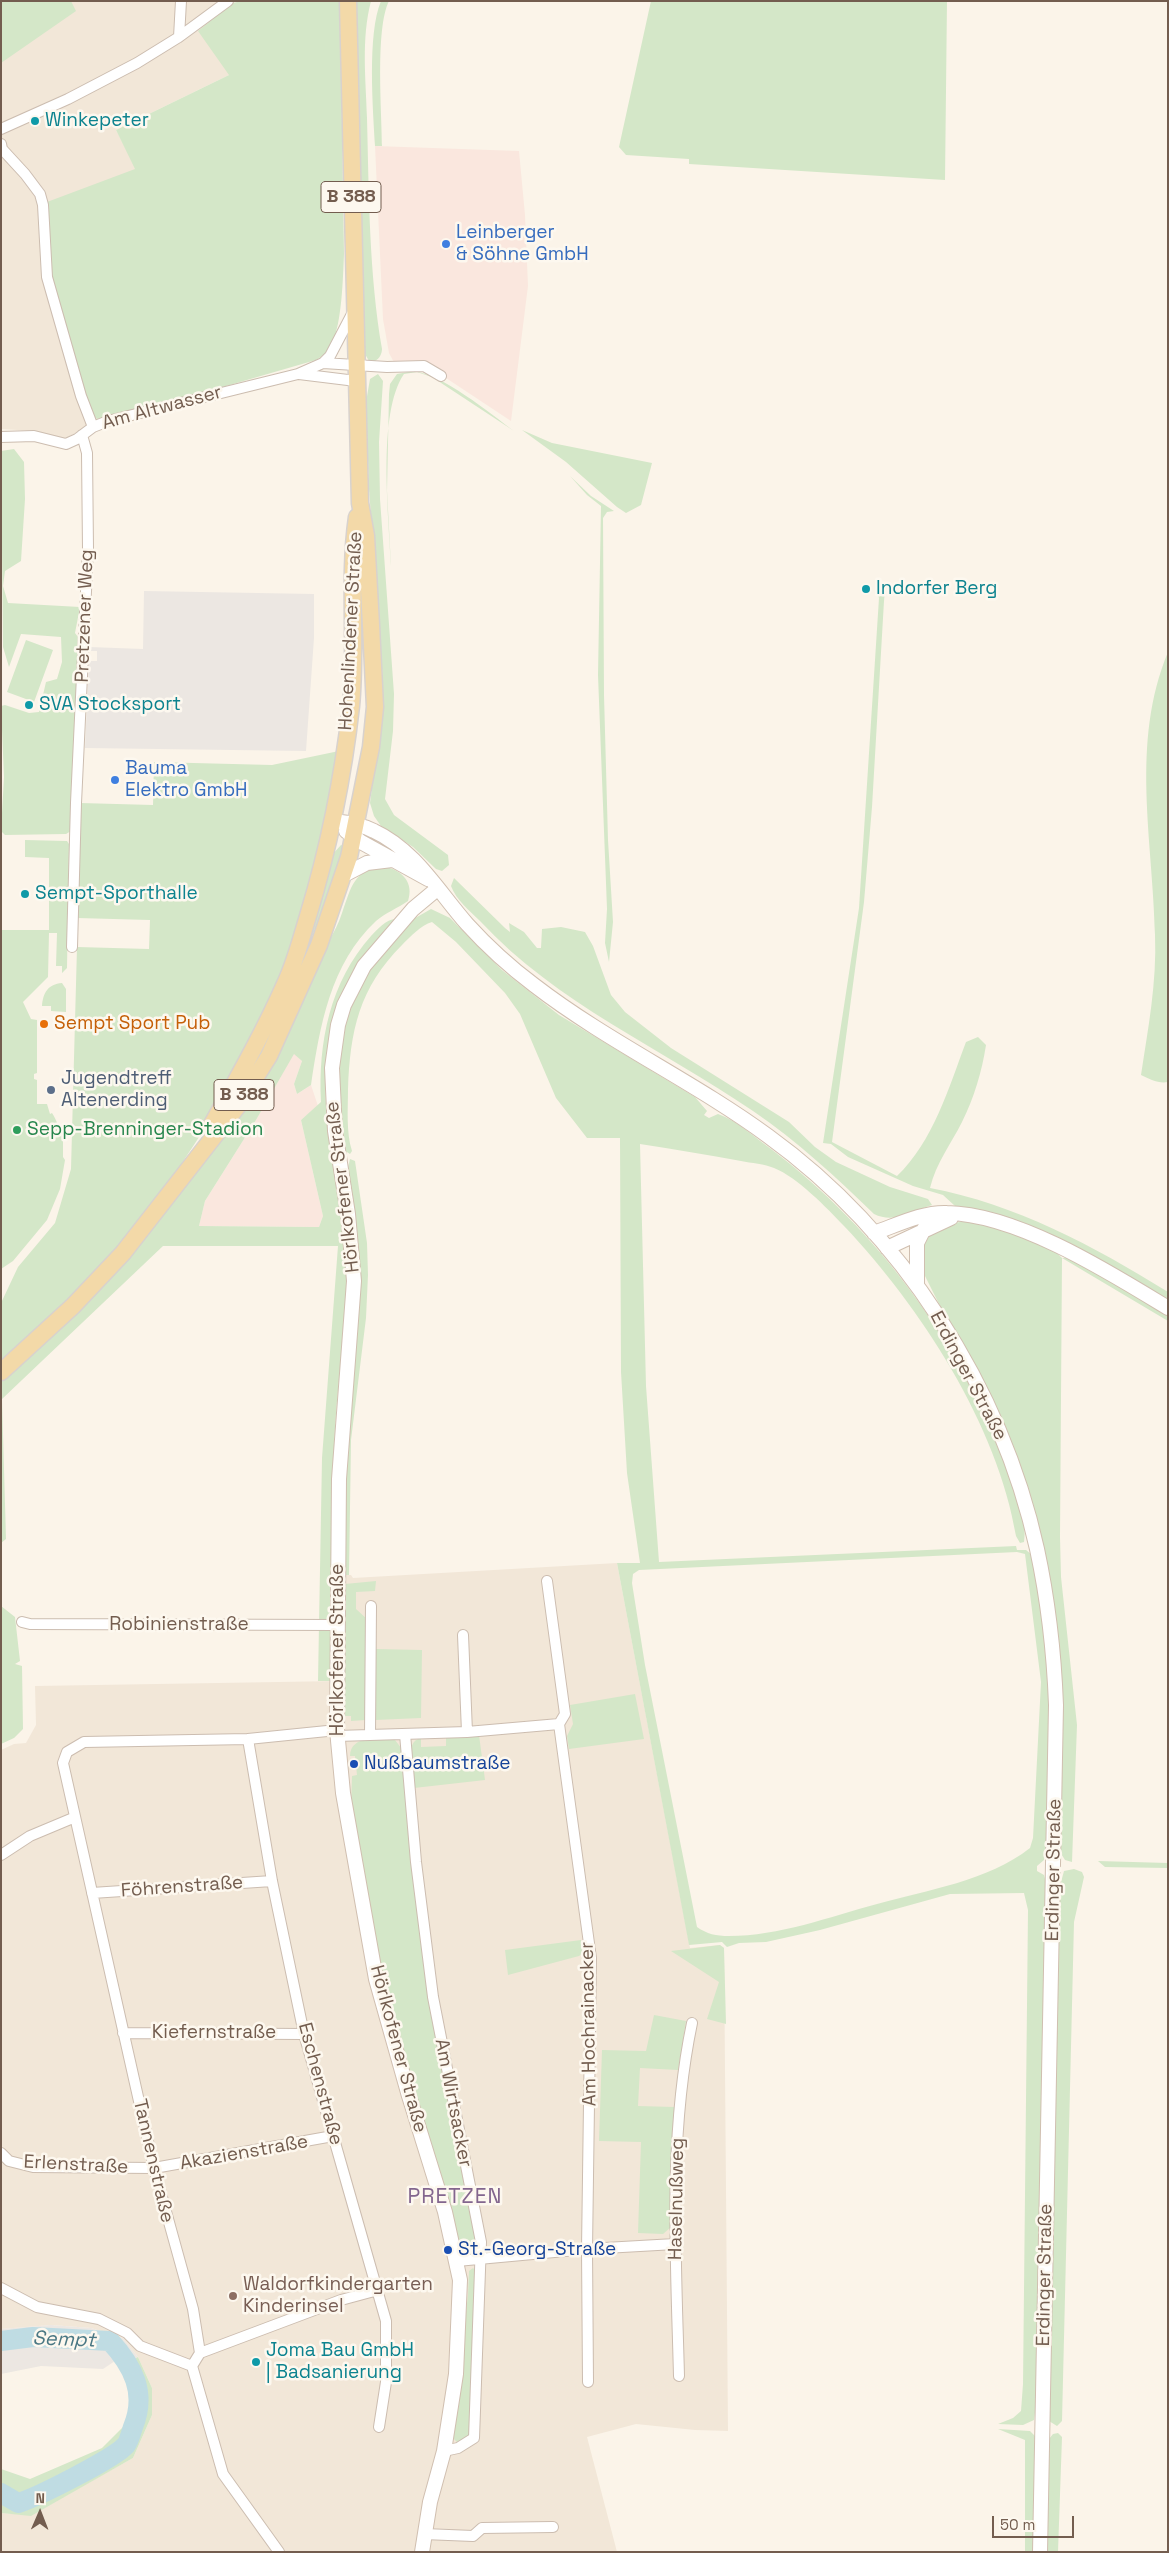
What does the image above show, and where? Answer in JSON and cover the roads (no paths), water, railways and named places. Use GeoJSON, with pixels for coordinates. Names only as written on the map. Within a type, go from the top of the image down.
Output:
{"type":"FeatureCollection","features":[{"type":"Feature","properties":{"kind":"main road","name":"Hohenlindener Straße"},"geometry":{"type":"LineString","coordinates":[[348,1],[360,503],[366,536],[375,707],[371,747],[355,831]]}},
{"type":"Feature","properties":{"kind":"main road","name":"Hohenlindener Straße"},"geometry":{"type":"LineString","coordinates":[[183,1176],[251,1054],[286,982],[316,890],[339,795],[351,705],[354,664],[354,550],[360,503]]}},
{"type":"Feature","properties":{"kind":"main road"},"geometry":{"type":"LineString","coordinates":[[333,821],[355,831],[392,860],[434,884]]}},
{"type":"Feature","properties":{"kind":"main road","name":"B 388"},"geometry":{"type":"LineString","coordinates":[[1,1372],[46,1332],[108,1270],[237,1107],[268,1056],[319,945],[344,875],[355,831]]}},
{"type":"Feature","properties":{"kind":"main road","name":"Erdinger Straße"},"geometry":{"type":"LineString","coordinates":[[355,831],[376,831],[410,854],[475,932],[534,986],[584,1021],[720,1102],[771,1138],[821,1178],[874,1233],[917,1285],[933,1309],[980,1392],[1008,1454],[1036,1547],[1046,1598],[1054,1665],[1057,1745],[1040,2552]]}},
{"type":"Feature","properties":{"kind":"main road"},"geometry":{"type":"LineString","coordinates":[[344,875],[367,863],[392,860]]}},
{"type":"Feature","properties":{"kind":"main road","name":"Hörlkofener Straße"},"geometry":{"type":"LineString","coordinates":[[422,2552],[430,2502],[444,2452],[456,2374],[461,2294],[457,2261],[376,1979],[344,1792],[337,1733],[336,1625],[339,1479],[354,1281],[350,1222],[334,1122],[332,1068],[334,1047],[344,1006],[364,966],[434,884]]}},
{"type":"Feature","properties":{"kind":"main road"},"geometry":{"type":"LineString","coordinates":[[874,1233],[919,1217],[945,1213],[966,1214],[1012,1227],[1057,1245],[1168,1308]]}},
{"type":"Feature","properties":{"kind":"main road"},"geometry":{"type":"LineString","coordinates":[[887,1248],[924,1229],[966,1214]]}},
{"type":"Feature","properties":{"kind":"main road"},"geometry":{"type":"LineString","coordinates":[[917,1285],[917,1243],[924,1229]]}},
{"type":"Feature","properties":{"kind":"street"},"geometry":{"type":"LineString","coordinates":[[179,37],[181,1]]}},
{"type":"Feature","properties":{"kind":"street"},"geometry":{"type":"LineString","coordinates":[[1,129],[137,63],[179,37],[228,1]]}},
{"type":"Feature","properties":{"kind":"street"},"geometry":{"type":"LineString","coordinates":[[2,147],[40,194],[44,212],[47,277],[81,396],[93,427]]}},
{"type":"Feature","properties":{"kind":"street","name":"Am Altwasser"},"geometry":{"type":"LineString","coordinates":[[2,437],[34,436],[66,444],[93,427],[108,421],[298,374],[323,362],[334,351],[354,310]]}},
{"type":"Feature","properties":{"kind":"street"},"geometry":{"type":"LineString","coordinates":[[323,362],[356,373],[424,366],[441,376]]}},
{"type":"Feature","properties":{"kind":"street","name":"Am Altwasser"},"geometry":{"type":"LineString","coordinates":[[298,374],[356,373]]}},
{"type":"Feature","properties":{"kind":"street","name":"Pretzener Weg"},"geometry":{"type":"LineString","coordinates":[[72,947],[76,803],[88,549],[87,453],[82,435]]}},
{"type":"Feature","properties":{"kind":"street","name":"Am Hochrainacker"},"geometry":{"type":"LineString","coordinates":[[547,1581],[565,1714],[559,1724],[591,1958],[587,2249],[588,2382]]}},
{"type":"Feature","properties":{"kind":"street"},"geometry":{"type":"LineString","coordinates":[[370,1734],[372,1606]]}},
{"type":"Feature","properties":{"kind":"street","name":"Robinienstraße"},"geometry":{"type":"LineString","coordinates":[[22,1622],[30,1624],[336,1625]]}},
{"type":"Feature","properties":{"kind":"street"},"geometry":{"type":"LineString","coordinates":[[463,1635],[467,1732]]}},
{"type":"Feature","properties":{"kind":"street"},"geometry":{"type":"LineString","coordinates":[[248,1739],[337,1733],[405,1734],[467,1732],[559,1724]]}},
{"type":"Feature","properties":{"kind":"street","name":"Am Wirtsacker"},"geometry":{"type":"LineString","coordinates":[[405,1734],[416,1862],[433,1997],[481,2242],[478,2260],[481,2278],[474,2438],[458,2448],[444,2452]]}},
{"type":"Feature","properties":{"kind":"street","name":"Tannenstraße"},"geometry":{"type":"LineString","coordinates":[[200,2353],[193,2309],[154,2168],[62,1763],[67,1752],[84,1742],[248,1739]]}},
{"type":"Feature","properties":{"kind":"street","name":"Eschenstraße"},"geometry":{"type":"LineString","coordinates":[[248,1739],[272,1881],[304,2034],[386,2320],[386,2382],[379,2427]]}},
{"type":"Feature","properties":{"kind":"street"},"geometry":{"type":"LineString","coordinates":[[1,1855],[38,1832],[73,1818]]}},
{"type":"Feature","properties":{"kind":"street","name":"Föhrenstraße"},"geometry":{"type":"LineString","coordinates":[[92,1893],[272,1881]]}},
{"type":"Feature","properties":{"kind":"street","name":"Haselnußweg"},"geometry":{"type":"LineString","coordinates":[[680,2376],[675,2244],[678,2125],[683,2067],[692,2023]]}},
{"type":"Feature","properties":{"kind":"street","name":"Kiefernstraße"},"geometry":{"type":"LineString","coordinates":[[123,2034],[304,2034]]}},
{"type":"Feature","properties":{"kind":"street","name":"Akazienstraße"},"geometry":{"type":"LineString","coordinates":[[154,2168],[334,2136]]}},
{"type":"Feature","properties":{"kind":"street","name":"Erlenstraße"},"geometry":{"type":"LineString","coordinates":[[1,2153],[9,2161],[33,2167],[154,2168]]}},
{"type":"Feature","properties":{"kind":"street"},"geometry":{"type":"LineString","coordinates":[[457,2261],[587,2249],[675,2244]]}},
{"type":"Feature","properties":{"kind":"street"},"geometry":{"type":"LineString","coordinates":[[1,2288],[37,2307],[99,2319],[127,2333],[140,2346],[192,2366]]}},
{"type":"Feature","properties":{"kind":"street"},"geometry":{"type":"LineString","coordinates":[[278,2552],[223,2474],[192,2366],[200,2353],[341,2300],[378,2290]]}},
{"type":"Feature","properties":{"kind":"street"},"geometry":{"type":"LineString","coordinates":[[424,2534],[473,2536],[482,2528],[552,2527]]}},
{"type":"Feature","properties":{"kind":"water"},"geometry":{"type":"Polygon","coordinates":[[[54,2483],[58,2488],[32,2506],[15,2510],[1,2502],[1,2485],[19,2502],[30,2499],[54,2483]]]}},
{"type":"Feature","properties":{"kind":"waterway","name":"Sempt"},"geometry":{"type":"LineString","coordinates":[[1,2341],[33,2337],[110,2341],[131,2370],[138,2391],[139,2403],[137,2415],[126,2445],[107,2459],[41,2494],[18,2503],[1,2493]]}},
{"type":"Feature","properties":{"kind":"place","name":"Winkepeter"},"geometry":{"type":"Point","coordinates":[35,121]}},
{"type":"Feature","properties":{"kind":"place","name":"Leinberger & Söhne GmbH"},"geometry":{"type":"Point","coordinates":[446,244]}},
{"type":"Feature","properties":{"kind":"place","name":"Indorfer Berg"},"geometry":{"type":"Point","coordinates":[866,589]}},
{"type":"Feature","properties":{"kind":"place","name":"SVA Stocksport"},"geometry":{"type":"Point","coordinates":[29,705]}},
{"type":"Feature","properties":{"kind":"place","name":"Bauma Elektro GmbH"},"geometry":{"type":"Point","coordinates":[115,780]}},
{"type":"Feature","properties":{"kind":"place","name":"Sempt-Sporthalle"},"geometry":{"type":"Point","coordinates":[25,894]}},
{"type":"Feature","properties":{"kind":"place","name":"Sempt Sport Pub"},"geometry":{"type":"Point","coordinates":[44,1024]}},
{"type":"Feature","properties":{"kind":"place","name":"Jugendtreff Altenerding"},"geometry":{"type":"Point","coordinates":[51,1090]}},
{"type":"Feature","properties":{"kind":"place","name":"Sepp-Brenninger-Stadion"},"geometry":{"type":"Point","coordinates":[17,1130]}},
{"type":"Feature","properties":{"kind":"place","name":"Nußbaumstraße"},"geometry":{"type":"Point","coordinates":[354,1764]}},
{"type":"Feature","properties":{"kind":"place","name":"St.-Georg-Straße"},"geometry":{"type":"Point","coordinates":[448,2250]}},
{"type":"Feature","properties":{"kind":"place","name":"Waldorfkindergarten Kinderinsel"},"geometry":{"type":"Point","coordinates":[233,2296]}},
{"type":"Feature","properties":{"kind":"place","name":"Joma Bau GmbH | Badsanierung"},"geometry":{"type":"Point","coordinates":[256,2362]}},
{"type":"Feature","properties":{"kind":"district","name":"PRETZEN"},"geometry":{"type":"Point","coordinates":[455,2197]}}]}
